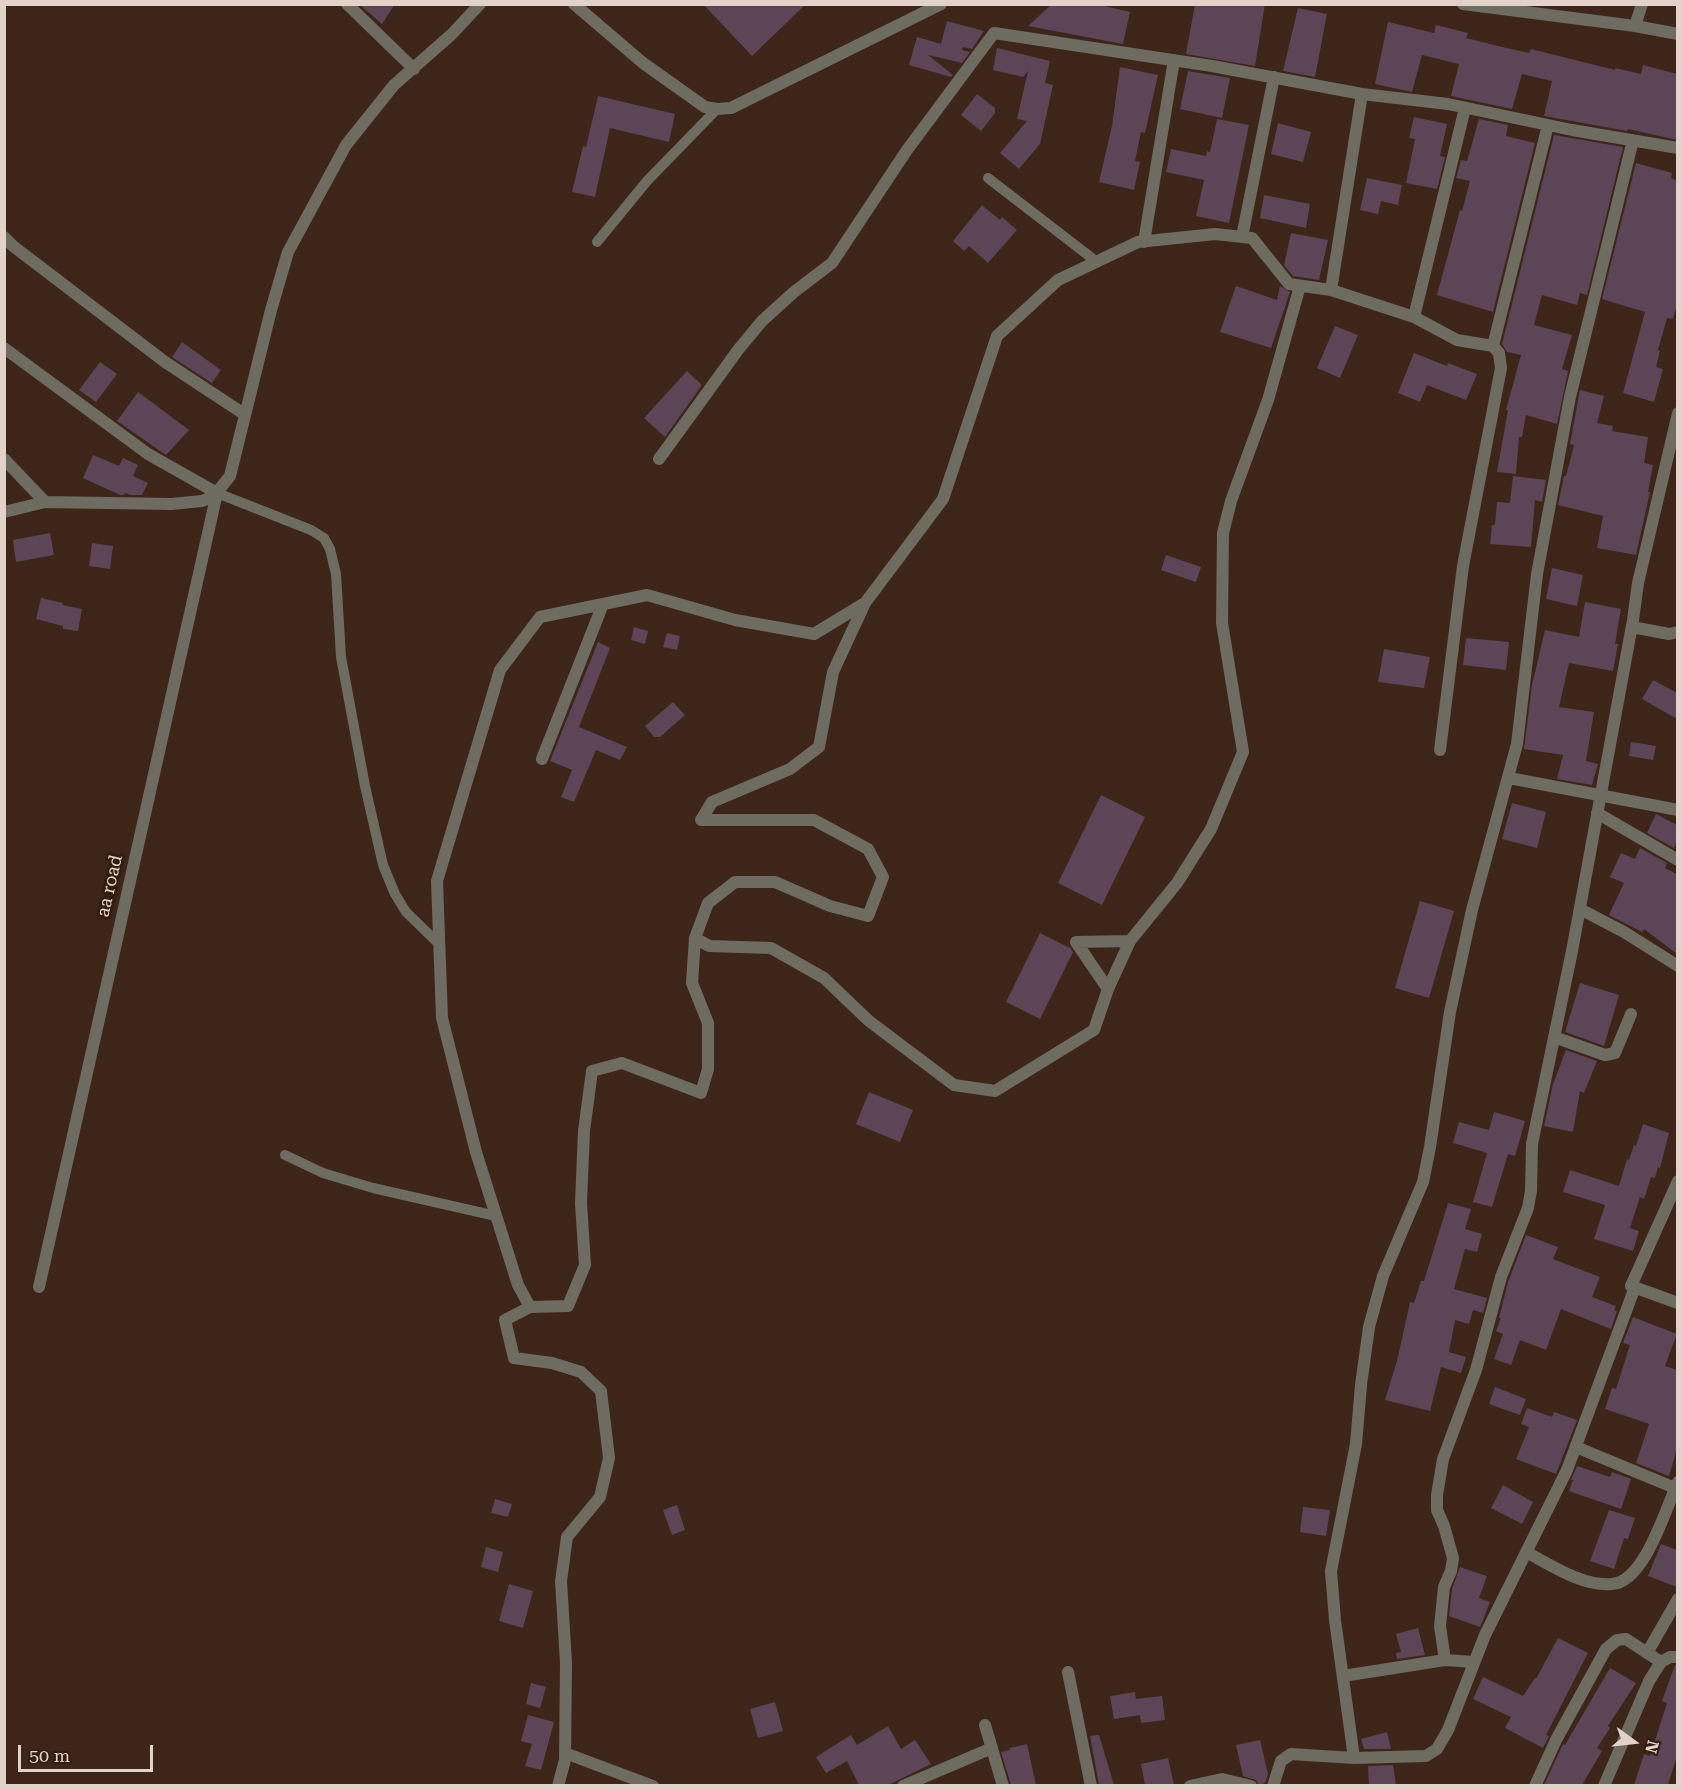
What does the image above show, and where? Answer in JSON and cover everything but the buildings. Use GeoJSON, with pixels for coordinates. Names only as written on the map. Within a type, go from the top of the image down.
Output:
{"type":"FeatureCollection","features":[{"type":"Feature","properties":{"kind":"street"},"geometry":{"type":"LineString","coordinates":[[347,4],[414,69]]}},
{"type":"Feature","properties":{"kind":"street","name":"aa road"},"geometry":{"type":"LineString","coordinates":[[39,1287],[217,493],[230,476],[244,414],[288,252],[346,145],[394,85],[452,34],[480,4]]}},
{"type":"Feature","properties":{"kind":"street"},"geometry":{"type":"LineString","coordinates":[[574,4],[643,63],[705,107],[717,109],[731,108],[941,4]]}},
{"type":"Feature","properties":{"kind":"street"},"geometry":{"type":"LineString","coordinates":[[1463,4],[1635,26],[1677,34]]}},
{"type":"Feature","properties":{"kind":"street"},"geometry":{"type":"LineString","coordinates":[[1635,26],[1642,4]]}},
{"type":"Feature","properties":{"kind":"street"},"geometry":{"type":"LineString","coordinates":[[659,459],[738,350],[762,321],[794,292],[832,263],[907,150],[994,33],[1174,60],[1362,94],[1465,108],[1677,148]]}},
{"type":"Feature","properties":{"kind":"street"},"geometry":{"type":"LineString","coordinates":[[1144,242],[1174,60]]}},
{"type":"Feature","properties":{"kind":"street"},"geometry":{"type":"LineString","coordinates":[[1242,237],[1274,77]]}},
{"type":"Feature","properties":{"kind":"street"},"geometry":{"type":"LineString","coordinates":[[1331,290],[1362,94]]}},
{"type":"Feature","properties":{"kind":"street"},"geometry":{"type":"LineString","coordinates":[[1414,316],[1465,108]]}},
{"type":"Feature","properties":{"kind":"street"},"geometry":{"type":"LineString","coordinates":[[1493,346],[1548,125]]}},
{"type":"Feature","properties":{"kind":"street"},"geometry":{"type":"LineString","coordinates":[[1354,1758],[1331,1571],[1356,1444],[1361,1385],[1370,1327],[1383,1276],[1423,1182],[1452,1000],[1472,910],[1517,744],[1537,574],[1569,397],[1633,140]]}},
{"type":"Feature","properties":{"kind":"street"},"geometry":{"type":"LineString","coordinates":[[558,1785],[565,1753],[566,1663],[561,1581],[567,1537],[600,1497],[609,1458],[601,1391],[581,1372],[552,1363],[514,1358],[505,1320],[530,1307],[568,1306],[585,1265],[581,1203],[584,1131],[592,1071],[622,1063],[701,1092],[708,1070],[708,1023],[692,983],[695,938],[708,903],[735,882],[775,882],[830,906],[868,916],[883,877],[868,849],[814,820],[701,820],[712,802],[790,769],[819,747],[833,672],[865,603],[943,499],[997,336],[1059,280],[1138,242],[1215,234],[1252,238],[1288,284],[1331,290],[1414,316],[1457,340],[1493,346],[1499,353],[1501,368],[1463,566],[1440,750]]}},
{"type":"Feature","properties":{"kind":"street"},"geometry":{"type":"LineString","coordinates":[[4,237],[165,362],[244,414]]}},
{"type":"Feature","properties":{"kind":"street"},"geometry":{"type":"LineString","coordinates":[[695,938],[709,946],[771,948],[824,978],[869,1022],[954,1085],[995,1091],[1094,1030],[1108,989],[1130,941],[1177,883],[1211,829],[1243,752],[1222,623],[1223,532],[1230,501],[1268,400],[1300,286]]}},
{"type":"Feature","properties":{"kind":"street"},"geometry":{"type":"LineString","coordinates":[[4,348],[148,454],[217,493]]}},
{"type":"Feature","properties":{"kind":"street"},"geometry":{"type":"LineString","coordinates":[[1445,1660],[1440,1626],[1444,1587],[1451,1571],[1453,1558],[1437,1510],[1443,1459],[1476,1370],[1501,1277],[1528,1208],[1531,1191],[1532,1144],[1580,909],[1638,583],[1677,413]]}},
{"type":"Feature","properties":{"kind":"street"},"geometry":{"type":"LineString","coordinates":[[4,459],[45,502]]}},
{"type":"Feature","properties":{"kind":"street"},"geometry":{"type":"LineString","coordinates":[[4,512],[45,502],[171,504],[202,501],[217,493]]}},
{"type":"Feature","properties":{"kind":"street"},"geometry":{"type":"LineString","coordinates":[[530,1307],[518,1285],[476,1152],[442,1018],[437,881],[500,670],[540,617],[646,596],[735,620],[814,634],[865,603]]}},
{"type":"Feature","properties":{"kind":"street"},"geometry":{"type":"LineString","coordinates":[[542,759],[603,604]]}},
{"type":"Feature","properties":{"kind":"street"},"geometry":{"type":"LineString","coordinates":[[1632,627],[1669,634],[1677,632]]}},
{"type":"Feature","properties":{"kind":"street"},"geometry":{"type":"LineString","coordinates":[[1509,778],[1677,810]]}},
{"type":"Feature","properties":{"kind":"street"},"geometry":{"type":"LineString","coordinates":[[1597,813],[1677,860]]}},
{"type":"Feature","properties":{"kind":"street"},"geometry":{"type":"LineString","coordinates":[[1580,909],[1624,932],[1677,966]]}},
{"type":"Feature","properties":{"kind":"street"},"geometry":{"type":"LineString","coordinates":[[1108,989],[1076,942],[1130,941]]}},
{"type":"Feature","properties":{"kind":"street"},"geometry":{"type":"LineString","coordinates":[[1554,1037],[1605,1055],[1611,1055],[1615,1053],[1631,1014]]}},
{"type":"Feature","properties":{"kind":"street"},"geometry":{"type":"LineString","coordinates":[[1677,1181],[1631,1286],[1677,1303]]}},
{"type":"Feature","properties":{"kind":"street"},"geometry":{"type":"LineString","coordinates":[[1273,1785],[1281,1761],[1291,1754],[1354,1758],[1426,1756],[1437,1749],[1448,1730],[1485,1635],[1547,1513],[1576,1447],[1635,1287]]}},
{"type":"Feature","properties":{"kind":"street"},"geometry":{"type":"LineString","coordinates":[[1526,1551],[1565,1572],[1591,1582],[1611,1585],[1630,1576],[1642,1561],[1654,1539],[1676,1485],[1576,1447]]}},
{"type":"Feature","properties":{"kind":"street"},"geometry":{"type":"LineString","coordinates":[[1647,1653],[1677,1599]]}},
{"type":"Feature","properties":{"kind":"street"},"geometry":{"type":"LineString","coordinates":[[1535,1785],[1556,1740],[1606,1649],[1617,1640],[1626,1640],[1661,1662]]}},
{"type":"Feature","properties":{"kind":"street"},"geometry":{"type":"LineString","coordinates":[[1604,1785],[1649,1681],[1661,1662],[1670,1657],[1677,1657]]}},
{"type":"Feature","properties":{"kind":"street"},"geometry":{"type":"LineString","coordinates":[[1343,1676],[1445,1660],[1474,1662]]}},
{"type":"Feature","properties":{"kind":"street"},"geometry":{"type":"LineString","coordinates":[[1068,1672],[1091,1785]]}},
{"type":"Feature","properties":{"kind":"street"},"geometry":{"type":"LineString","coordinates":[[986,1725],[1003,1785]]}},
{"type":"Feature","properties":{"kind":"street"},"geometry":{"type":"LineString","coordinates":[[903,1785],[992,1748]]}},
{"type":"Feature","properties":{"kind":"street"},"geometry":{"type":"LineString","coordinates":[[565,1753],[653,1785]]}},
{"type":"Feature","properties":{"kind":"street"},"geometry":{"type":"LineString","coordinates":[[1190,1785],[1222,1779],[1251,1785]]}},
{"type":"Feature","properties":{"kind":"lane"},"geometry":{"type":"LineString","coordinates":[[597,242],[647,180],[717,109]]}},
{"type":"Feature","properties":{"kind":"lane"},"geometry":{"type":"LineString","coordinates":[[988,178],[1097,262]]}},
{"type":"Feature","properties":{"kind":"lane"},"geometry":{"type":"LineString","coordinates":[[217,493],[311,530],[324,538],[330,549],[336,574],[341,657],[365,786],[383,865],[395,894],[406,912],[439,944]]}},
{"type":"Feature","properties":{"kind":"lane"},"geometry":{"type":"LineString","coordinates":[[285,1155],[323,1173],[373,1188],[496,1216]]}}]}
